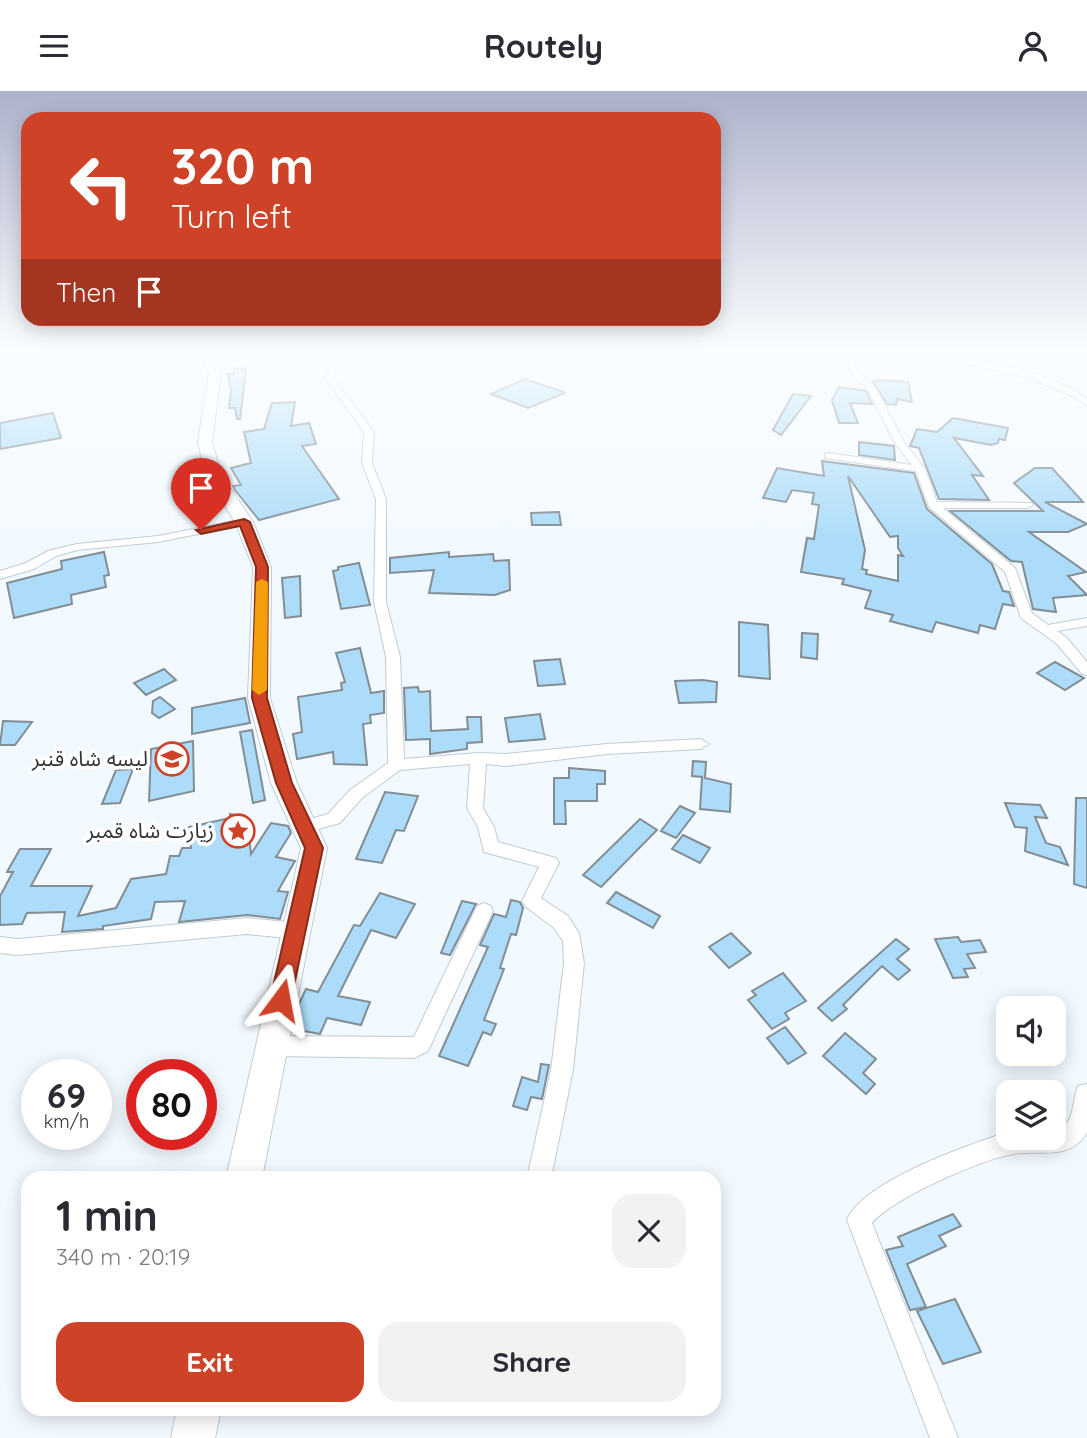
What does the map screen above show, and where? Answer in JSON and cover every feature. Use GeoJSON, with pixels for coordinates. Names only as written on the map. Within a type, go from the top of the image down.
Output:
{"type":"FeatureCollection","features":[{"type":"Feature","properties":{"kind":"highway"},"geometry":{"type":"LineString","coordinates":[[210,415],[205,442],[213,474],[244,522],[262,567],[259,698],[284,783],[314,848],[245,1171]]}},
{"type":"Feature","properties":{"kind":"highway"},"geometry":{"type":"LineString","coordinates":[[194,1438],[198,1416]]}},
{"type":"Feature","properties":{"kind":"street"},"geometry":{"type":"LineString","coordinates":[[356,415],[369,432],[367,463],[381,499],[380,602],[393,657],[396,765]]}},
{"type":"Feature","properties":{"kind":"street"},"geometry":{"type":"LineString","coordinates":[[885,415],[900,443],[920,469],[933,505],[1011,572],[1026,615],[1062,641],[1087,671]]}},
{"type":"Feature","properties":{"kind":"street"},"geometry":{"type":"LineString","coordinates":[[828,456],[920,469]]}},
{"type":"Feature","properties":{"kind":"street"},"geometry":{"type":"LineString","coordinates":[[933,505],[1028,505]]}},
{"type":"Feature","properties":{"kind":"street"},"geometry":{"type":"LineString","coordinates":[[0,575],[30,566],[52,553],[77,547],[158,538],[244,522]]}},
{"type":"Feature","properties":{"kind":"street"},"geometry":{"type":"LineString","coordinates":[[1045,629],[1087,622]]}},
{"type":"Feature","properties":{"kind":"street"},"geometry":{"type":"LineString","coordinates":[[305,827],[334,819],[356,794],[396,765],[478,758],[506,761],[607,749],[701,744]]}},
{"type":"Feature","properties":{"kind":"street"},"geometry":{"type":"LineString","coordinates":[[478,758],[475,808],[486,827],[490,847],[550,863],[531,901],[561,922],[572,939],[575,963],[562,1070],[540,1171]]}},
{"type":"Feature","properties":{"kind":"street"},"geometry":{"type":"LineString","coordinates":[[270,1046],[414,1048],[421,1044],[484,911]]}},
{"type":"Feature","properties":{"kind":"street"},"geometry":{"type":"LineString","coordinates":[[0,945],[18,947],[247,926],[297,931]]}},
{"type":"Feature","properties":{"kind":"street"},"geometry":{"type":"LineString","coordinates":[[944,1438],[859,1220],[863,1211],[906,1186],[1000,1147],[1013,1142],[1045,1143],[1068,1139],[1083,1122],[1086,1094]]}},
{"type":"Feature","properties":{"kind":"building"},"geometry":{"type":"Polygon","coordinates":[[[54,415],[61,438],[0,449],[0,423],[54,415]]]}},
{"type":"Feature","properties":{"kind":"building"},"geometry":{"type":"Polygon","coordinates":[[[268,415],[293,415],[291,426],[309,423],[316,444],[302,446],[339,499],[259,520],[235,490],[233,486],[241,485],[231,468],[251,463],[244,432],[264,429],[268,415]]]}},
{"type":"Feature","properties":{"kind":"building"},"geometry":{"type":"Polygon","coordinates":[[[781,415],[796,415],[781,435],[773,430],[781,415]]]}},
{"type":"Feature","properties":{"kind":"building"},"geometry":{"type":"Polygon","coordinates":[[[837,415],[855,415],[858,423],[839,423],[837,415]]]}},
{"type":"Feature","properties":{"kind":"building"},"geometry":{"type":"Polygon","coordinates":[[[953,418],[1008,428],[1005,440],[999,439],[998,443],[991,445],[954,438],[983,476],[972,475],[989,500],[939,499],[919,448],[910,446],[917,429],[937,432],[953,418]]]}},
{"type":"Feature","properties":{"kind":"building"},"geometry":{"type":"Polygon","coordinates":[[[859,442],[894,446],[895,460],[859,455],[859,442]]]}},
{"type":"Feature","properties":{"kind":"building"},"geometry":{"type":"Polygon","coordinates":[[[822,461],[914,473],[927,509],[992,564],[1003,591],[1009,592],[1014,606],[1003,604],[995,629],[980,625],[978,633],[936,622],[932,632],[890,621],[893,615],[865,608],[871,591],[842,584],[844,579],[801,572],[807,538],[814,539],[819,505],[812,504],[814,493],[792,490],[786,502],[763,498],[777,468],[824,476],[822,461]],[[848,476],[865,550],[862,569],[867,570],[866,574],[898,581],[898,555],[903,556],[898,548],[898,536],[890,537],[848,476]]]}},
{"type":"Feature","properties":{"kind":"building"},"geometry":{"type":"Polygon","coordinates":[[[1035,468],[1052,468],[1083,502],[1045,502],[1087,524],[1068,532],[1029,532],[1086,572],[1068,576],[1087,595],[1053,598],[1056,612],[1033,609],[1022,562],[1011,561],[950,511],[1043,511],[1014,483],[1035,468]]]}},
{"type":"Feature","properties":{"kind":"building"},"geometry":{"type":"Polygon","coordinates":[[[559,512],[561,525],[532,525],[531,513],[559,512]]]}},
{"type":"Feature","properties":{"kind":"building"},"geometry":{"type":"Polygon","coordinates":[[[104,552],[109,575],[104,576],[106,587],[71,595],[72,604],[14,618],[7,583],[62,569],[61,561],[104,552]]]}},
{"type":"Feature","properties":{"kind":"building"},"geometry":{"type":"Polygon","coordinates":[[[449,552],[449,557],[493,554],[494,561],[509,560],[510,590],[495,595],[429,593],[434,570],[390,573],[390,558],[449,552]]]}},
{"type":"Feature","properties":{"kind":"building"},"geometry":{"type":"Polygon","coordinates":[[[359,563],[370,605],[341,609],[333,571],[338,570],[338,567],[359,563]]]}},
{"type":"Feature","properties":{"kind":"building"},"geometry":{"type":"Polygon","coordinates":[[[300,576],[301,616],[285,618],[282,578],[300,576]]]}},
{"type":"Feature","properties":{"kind":"building"},"geometry":{"type":"Polygon","coordinates":[[[739,622],[768,625],[770,679],[739,676],[739,622]]]}},
{"type":"Feature","properties":{"kind":"building"},"geometry":{"type":"Polygon","coordinates":[[[802,633],[818,634],[817,659],[801,657],[802,633]]]}},
{"type":"Feature","properties":{"kind":"building"},"geometry":{"type":"Polygon","coordinates":[[[360,648],[371,693],[384,691],[384,713],[370,715],[371,723],[363,724],[367,765],[334,764],[333,752],[297,759],[293,734],[302,732],[298,697],[342,690],[341,683],[345,682],[336,653],[360,648]]]}},
{"type":"Feature","properties":{"kind":"building"},"geometry":{"type":"Polygon","coordinates":[[[560,659],[565,684],[538,686],[534,661],[560,659]]]}},
{"type":"Feature","properties":{"kind":"building"},"geometry":{"type":"Polygon","coordinates":[[[1055,662],[1084,678],[1065,690],[1037,673],[1055,662]]]}},
{"type":"Feature","properties":{"kind":"building"},"geometry":{"type":"Polygon","coordinates":[[[164,669],[176,680],[146,695],[134,683],[164,669]]]}},
{"type":"Feature","properties":{"kind":"building"},"geometry":{"type":"Polygon","coordinates":[[[675,681],[717,682],[716,702],[679,703],[675,681]]]}},
{"type":"Feature","properties":{"kind":"building"},"geometry":{"type":"Polygon","coordinates":[[[418,687],[419,692],[430,691],[431,731],[468,729],[467,717],[481,717],[482,742],[467,743],[467,749],[430,754],[430,739],[406,740],[404,688],[418,687]]]}},
{"type":"Feature","properties":{"kind":"building"},"geometry":{"type":"Polygon","coordinates":[[[160,697],[175,709],[159,718],[152,713],[153,701],[160,697]]]}},
{"type":"Feature","properties":{"kind":"building"},"geometry":{"type":"Polygon","coordinates":[[[245,698],[250,723],[192,734],[192,708],[245,698]]]}},
{"type":"Feature","properties":{"kind":"building"},"geometry":{"type":"Polygon","coordinates":[[[540,714],[545,739],[509,742],[505,718],[540,714]]]}},
{"type":"Feature","properties":{"kind":"building"},"geometry":{"type":"Polygon","coordinates":[[[3,721],[32,722],[15,745],[0,745],[3,721]]]}},
{"type":"Feature","properties":{"kind":"building"},"geometry":{"type":"Polygon","coordinates":[[[252,730],[265,800],[253,803],[240,732],[252,730]]]}},
{"type":"Feature","properties":{"kind":"building"},"geometry":{"type":"Polygon","coordinates":[[[193,741],[194,791],[149,801],[151,749],[193,741]]]}},
{"type":"Feature","properties":{"kind":"building"},"geometry":{"type":"Polygon","coordinates":[[[693,761],[706,762],[705,778],[731,784],[730,812],[700,809],[702,777],[692,776],[693,761]]]}},
{"type":"Feature","properties":{"kind":"building"},"geometry":{"type":"Polygon","coordinates":[[[569,768],[605,771],[605,784],[597,784],[597,801],[565,801],[566,824],[554,824],[554,778],[569,778],[569,768]]]}},
{"type":"Feature","properties":{"kind":"building"},"geometry":{"type":"Polygon","coordinates":[[[133,769],[120,803],[102,804],[116,770],[133,769]]]}},
{"type":"Feature","properties":{"kind":"building"},"geometry":{"type":"Polygon","coordinates":[[[385,792],[418,796],[404,831],[396,830],[382,863],[356,859],[385,792]]]}},
{"type":"Feature","properties":{"kind":"building"},"geometry":{"type":"Polygon","coordinates":[[[1076,798],[1087,798],[1087,888],[1074,884],[1076,798]]]}},
{"type":"Feature","properties":{"kind":"building"},"geometry":{"type":"Polygon","coordinates":[[[1005,803],[1040,805],[1047,818],[1035,817],[1046,843],[1060,847],[1068,865],[1025,851],[1027,828],[1015,827],[1005,803]]]}},
{"type":"Feature","properties":{"kind":"building"},"geometry":{"type":"Polygon","coordinates":[[[680,806],[695,813],[676,838],[661,831],[680,806]]]}},
{"type":"Feature","properties":{"kind":"building"},"geometry":{"type":"Polygon","coordinates":[[[230,814],[247,818],[251,854],[271,823],[288,826],[291,833],[276,857],[295,861],[278,891],[288,892],[280,919],[247,915],[179,922],[185,901],[155,902],[151,919],[103,926],[103,929],[62,932],[65,912],[27,913],[22,924],[0,925],[0,896],[13,872],[7,872],[20,849],[51,849],[31,886],[92,886],[78,916],[116,908],[131,879],[166,874],[170,856],[179,856],[182,848],[191,848],[189,827],[230,818],[230,814]]]}},
{"type":"Feature","properties":{"kind":"building"},"geometry":{"type":"Polygon","coordinates":[[[640,819],[657,830],[601,887],[583,875],[640,819]]]}},
{"type":"Feature","properties":{"kind":"building"},"geometry":{"type":"Polygon","coordinates":[[[683,835],[710,848],[700,863],[672,849],[683,835]]]}},
{"type":"Feature","properties":{"kind":"building"},"geometry":{"type":"Polygon","coordinates":[[[616,892],[660,916],[653,928],[607,903],[616,892]]]}},
{"type":"Feature","properties":{"kind":"building"},"geometry":{"type":"Polygon","coordinates":[[[380,893],[415,904],[396,938],[371,930],[338,996],[370,1002],[361,1025],[327,1018],[320,1034],[294,1029],[299,1004],[306,989],[318,992],[354,925],[360,926],[380,893]]]}},
{"type":"Feature","properties":{"kind":"building"},"geometry":{"type":"Polygon","coordinates":[[[511,900],[520,902],[523,908],[516,935],[511,934],[500,968],[504,969],[484,1020],[496,1024],[491,1035],[483,1032],[468,1066],[439,1056],[488,947],[480,945],[494,914],[506,917],[511,900]]]}},
{"type":"Feature","properties":{"kind":"building"},"geometry":{"type":"Polygon","coordinates":[[[462,901],[476,904],[450,955],[441,953],[462,901]]]}},
{"type":"Feature","properties":{"kind":"building"},"geometry":{"type":"Polygon","coordinates":[[[731,933],[751,953],[729,968],[709,947],[731,933]]]}},
{"type":"Feature","properties":{"kind":"building"},"geometry":{"type":"Polygon","coordinates":[[[958,937],[961,942],[980,940],[986,952],[967,954],[975,968],[964,969],[968,977],[953,978],[935,939],[958,937]]]}},
{"type":"Feature","properties":{"kind":"building"},"geometry":{"type":"Polygon","coordinates":[[[896,939],[909,949],[897,959],[910,970],[898,980],[882,966],[843,1005],[847,1009],[832,1021],[818,1008],[896,939]]]}},
{"type":"Feature","properties":{"kind":"building"},"geometry":{"type":"Polygon","coordinates":[[[783,973],[806,1001],[785,1013],[789,1019],[772,1029],[748,1000],[756,995],[752,991],[783,973]]]}},
{"type":"Feature","properties":{"kind":"building"},"geometry":{"type":"Polygon","coordinates":[[[785,1027],[806,1053],[788,1064],[767,1038],[785,1027]]]}},
{"type":"Feature","properties":{"kind":"building"},"geometry":{"type":"Polygon","coordinates":[[[845,1033],[876,1059],[863,1073],[875,1084],[866,1094],[823,1056],[845,1033]]]}},
{"type":"Feature","properties":{"kind":"building"},"geometry":{"type":"Polygon","coordinates":[[[541,1064],[549,1065],[542,1099],[531,1097],[527,1110],[513,1106],[522,1077],[538,1082],[541,1064]]]}},
{"type":"Feature","properties":{"kind":"building"},"geometry":{"type":"Polygon","coordinates":[[[953,1214],[961,1226],[939,1236],[946,1246],[907,1264],[926,1307],[910,1310],[886,1250],[903,1246],[898,1237],[953,1214]]]}},
{"type":"Feature","properties":{"kind":"building"},"geometry":{"type":"Polygon","coordinates":[[[955,1299],[981,1352],[943,1364],[917,1311],[955,1299]]]}},
{"type":"Feature","properties":{"kind":"slow traffic"},"geometry":{"type":"LineString","coordinates":[[259,690],[262,582]]}},
{"type":"Feature","properties":{"kind":"place","name":"لیسه شاه قنبر"},"geometry":{"type":"Point","coordinates":[172,759]}},
{"type":"Feature","properties":{"kind":"place","name":"زیارت شاه قمبر"},"geometry":{"type":"Point","coordinates":[238,831]}},
{"type":"Feature","properties":{"kind":"route"},"geometry":{"type":"LineString","coordinates":[[201,530],[244,522],[262,567],[259,698],[284,783],[314,848],[281,1000]]}}]}
